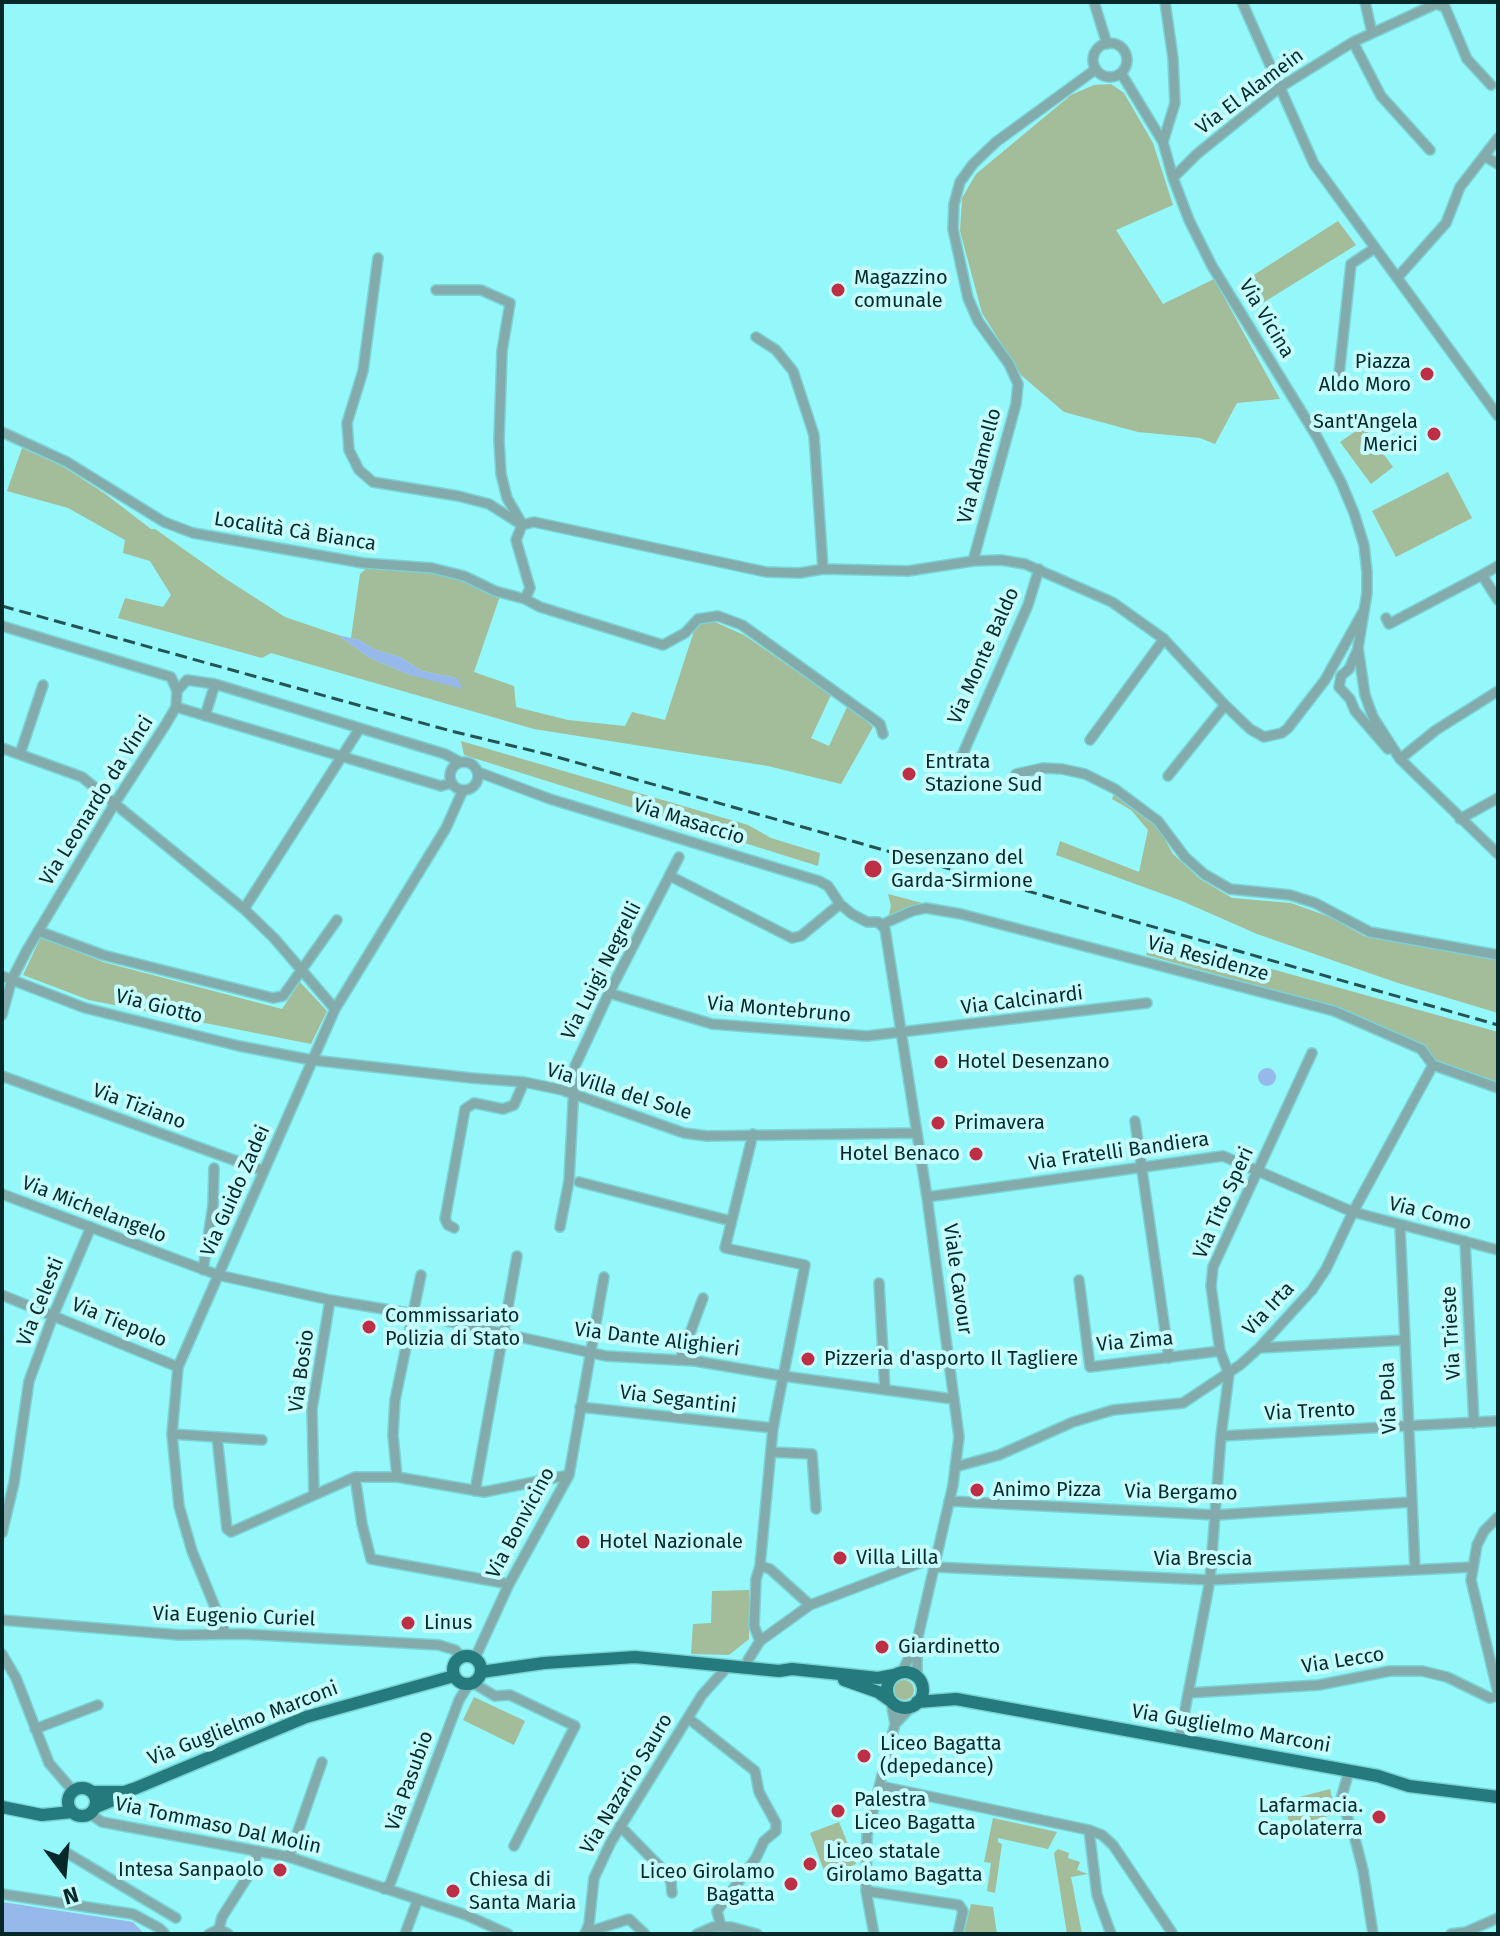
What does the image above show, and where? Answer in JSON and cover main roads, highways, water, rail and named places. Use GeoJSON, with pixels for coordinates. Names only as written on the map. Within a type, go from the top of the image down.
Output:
{"type":"FeatureCollection","features":[{"type":"Feature","properties":{"kind":"main road"},"geometry":{"type":"LineString","coordinates":[[475,1680],[480,1664],[468,1657],[453,1667],[454,1676],[460,1683],[475,1680],[544,1663],[635,1657],[779,1671],[792,1669]]}},
{"type":"Feature","properties":{"kind":"main road"},"geometry":{"type":"LineString","coordinates":[[677,1660],[699,1657],[748,1660],[792,1669],[878,1678],[898,1674],[919,1680],[922,1693],[915,1704],[901,1707],[878,1692],[825,1673]]}},
{"type":"Feature","properties":{"kind":"main road"},"geometry":{"type":"LineString","coordinates":[[891,1701],[887,1687],[898,1674]]}},
{"type":"Feature","properties":{"kind":"main road","name":"Via Guglielmo Marconi"},"geometry":{"type":"LineString","coordinates":[[93,1792],[124,1792],[306,1717],[454,1676]]}},
{"type":"Feature","properties":{"kind":"main road","name":"Via Guglielmo Marconi"},"geometry":{"type":"LineString","coordinates":[[919,1680],[956,1699],[1378,1776],[1409,1786],[1498,1797]]}},
{"type":"Feature","properties":{"kind":"main road","name":"Via Guglielmo Marconi"},"geometry":{"type":"LineString","coordinates":[[915,1704],[956,1699]]}},
{"type":"Feature","properties":{"kind":"main road"},"geometry":{"type":"LineString","coordinates":[[8,1808],[41,1808],[71,1801],[85,1788],[93,1792],[97,1799],[93,1811]]}},
{"type":"Feature","properties":{"kind":"main road"},"geometry":{"type":"LineString","coordinates":[[71,1801],[81,1816],[124,1792]]}},
{"type":"Feature","properties":{"kind":"water"},"geometry":{"type":"Polygon","coordinates":[[[338,635],[400,657],[422,671],[457,678],[463,689],[410,675],[370,658],[338,635]]]}},
{"type":"Feature","properties":{"kind":"water"},"geometry":{"type":"Polygon","coordinates":[[[1263,1068],[1271,1068],[1276,1077],[1274,1084],[1263,1086],[1258,1081],[1258,1073],[1263,1068]]]}},
{"type":"Feature","properties":{"kind":"water"},"geometry":{"type":"Polygon","coordinates":[[[2,1902],[133,1922],[144,1934],[2,1934],[2,1902]]]}},
{"type":"Feature","properties":{"kind":"railway"},"geometry":{"type":"LineString","coordinates":[[2,606],[451,731],[550,755],[1498,1025]]}},
{"type":"Feature","properties":{"kind":"place","name":"Magazzino comunale"},"geometry":{"type":"Point","coordinates":[838,290]}},
{"type":"Feature","properties":{"kind":"place","name":"Piazza Aldo Moro"},"geometry":{"type":"Point","coordinates":[1427,374]}},
{"type":"Feature","properties":{"kind":"place","name":"Sant'Angela Merici"},"geometry":{"type":"Point","coordinates":[1434,434]}},
{"type":"Feature","properties":{"kind":"place","name":"Entrata Stazione Sud"},"geometry":{"type":"Point","coordinates":[909,774]}},
{"type":"Feature","properties":{"kind":"place","name":"Desenzano del Garda-Sirmione"},"geometry":{"type":"Point","coordinates":[873,869]}},
{"type":"Feature","properties":{"kind":"place","name":"Hotel Desenzano"},"geometry":{"type":"Point","coordinates":[941,1062]}},
{"type":"Feature","properties":{"kind":"place","name":"Primavera"},"geometry":{"type":"Point","coordinates":[938,1123]}},
{"type":"Feature","properties":{"kind":"place","name":"Hotel Benaco"},"geometry":{"type":"Point","coordinates":[976,1154]}},
{"type":"Feature","properties":{"kind":"place","name":"Commissariato Polizia di Stato"},"geometry":{"type":"Point","coordinates":[369,1327]}},
{"type":"Feature","properties":{"kind":"place","name":"Pizzeria d'asporto Il Tagliere"},"geometry":{"type":"Point","coordinates":[808,1359]}},
{"type":"Feature","properties":{"kind":"place","name":"Animo Pizza"},"geometry":{"type":"Point","coordinates":[977,1490]}},
{"type":"Feature","properties":{"kind":"place","name":"Hotel Nazionale"},"geometry":{"type":"Point","coordinates":[583,1542]}},
{"type":"Feature","properties":{"kind":"place","name":"Villa Lilla"},"geometry":{"type":"Point","coordinates":[840,1558]}},
{"type":"Feature","properties":{"kind":"place","name":"Linus"},"geometry":{"type":"Point","coordinates":[408,1623]}},
{"type":"Feature","properties":{"kind":"place","name":"Giardinetto"},"geometry":{"type":"Point","coordinates":[882,1647]}},
{"type":"Feature","properties":{"kind":"place","name":"Liceo Bagatta (depedance)"},"geometry":{"type":"Point","coordinates":[864,1756]}},
{"type":"Feature","properties":{"kind":"place","name":"Palestra Liceo Bagatta"},"geometry":{"type":"Point","coordinates":[838,1811]}},
{"type":"Feature","properties":{"kind":"place","name":"Lafarmacia. Capolaterra"},"geometry":{"type":"Point","coordinates":[1379,1817]}},
{"type":"Feature","properties":{"kind":"place","name":"Liceo statale Girolamo Bagatta"},"geometry":{"type":"Point","coordinates":[810,1864]}},
{"type":"Feature","properties":{"kind":"place","name":"Intesa Sanpaolo"},"geometry":{"type":"Point","coordinates":[280,1870]}},
{"type":"Feature","properties":{"kind":"place","name":"Liceo Girolamo Bagatta"},"geometry":{"type":"Point","coordinates":[791,1884]}},
{"type":"Feature","properties":{"kind":"place","name":"Chiesa di Santa Maria"},"geometry":{"type":"Point","coordinates":[453,1891]}}]}
